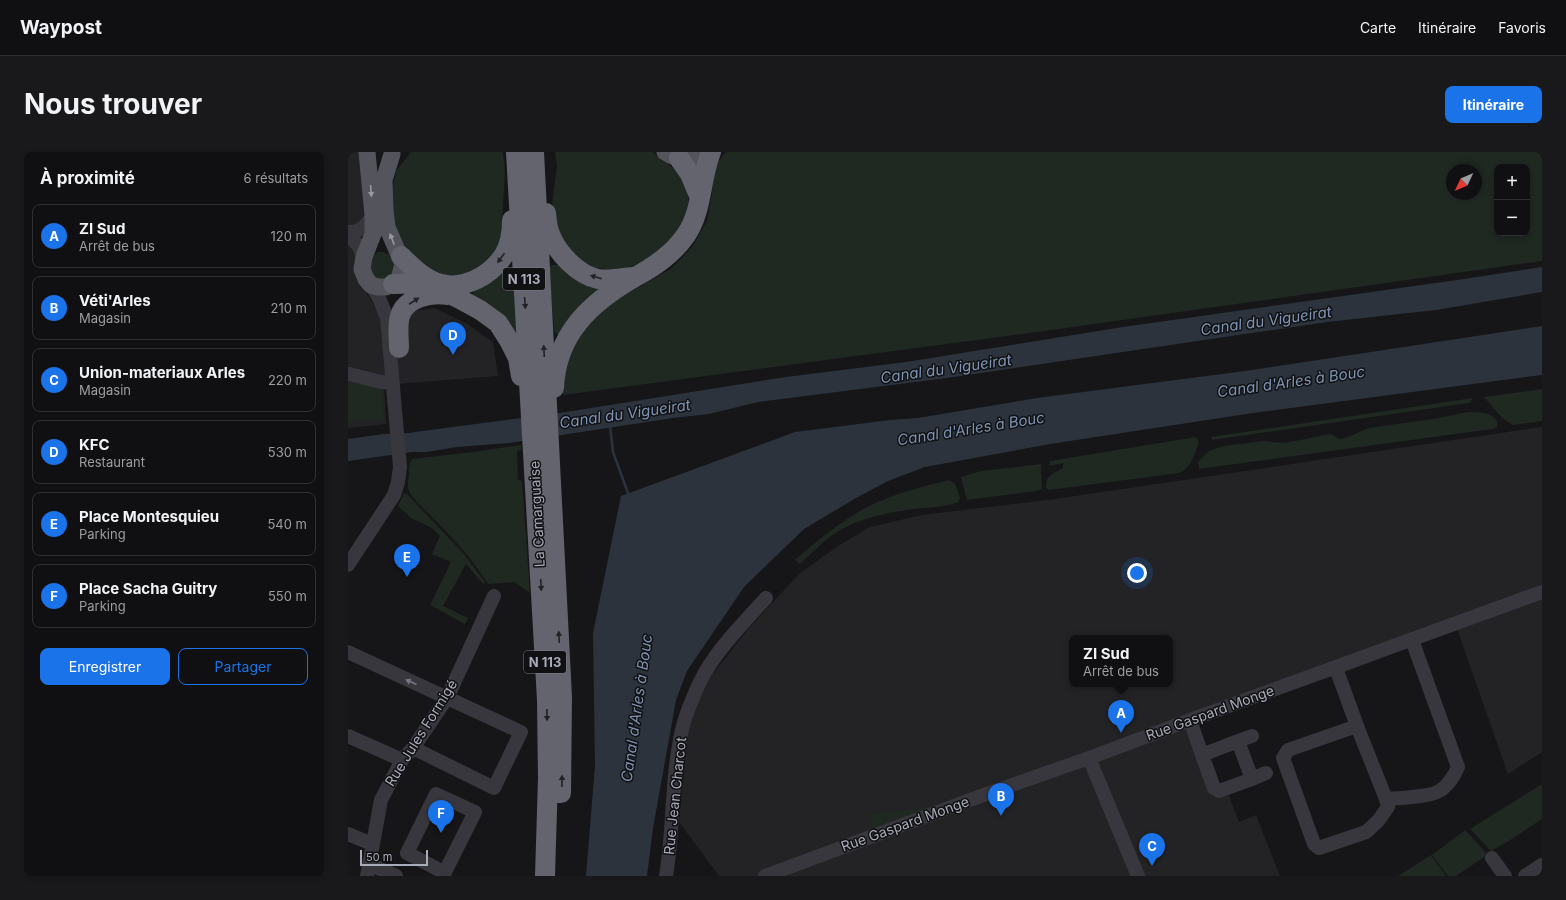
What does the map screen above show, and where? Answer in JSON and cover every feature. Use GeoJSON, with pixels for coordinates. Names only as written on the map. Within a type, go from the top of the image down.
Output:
{"type":"FeatureCollection","features":[{"type":"Feature","properties":{"kind":"highway"},"geometry":{"type":"LineString","coordinates":[[401,256],[426,278],[441,284],[461,285],[482,277],[492,269],[505,254],[510,241],[512,226],[511,175],[516,152]]}},
{"type":"Feature","properties":{"kind":"highway","name":"N 113"},"geometry":{"type":"LineString","coordinates":[[516,152],[539,405]]}},
{"type":"Feature","properties":{"kind":"highway"},"geometry":{"type":"LineString","coordinates":[[534,152],[543,188],[550,234],[560,252],[572,266],[598,279],[634,277]]}},
{"type":"Feature","properties":{"kind":"highway","name":"N 113"},"geometry":{"type":"LineString","coordinates":[[534,152],[539,405]]}},
{"type":"Feature","properties":{"kind":"highway"},"geometry":{"type":"LineString","coordinates":[[541,447],[539,405],[554,373],[571,330],[598,300],[659,263],[681,242],[694,222],[699,206],[707,163],[711,152]]}},
{"type":"Feature","properties":{"kind":"highway"},"geometry":{"type":"LineString","coordinates":[[672,155],[690,174],[700,198]]}},
{"type":"Feature","properties":{"kind":"highway"},"geometry":{"type":"LineString","coordinates":[[392,285],[424,283],[456,297],[480,310],[498,323],[518,358],[539,405],[541,447]]}},
{"type":"Feature","properties":{"kind":"highway"},"geometry":{"type":"LineString","coordinates":[[398,348],[400,317],[402,311],[412,301],[432,294],[456,297]]}},
{"type":"Feature","properties":{"kind":"highway","name":"La Camarguaise"},"geometry":{"type":"LineString","coordinates":[[541,447],[546,537],[562,697],[562,751],[558,876]]}},
{"type":"Feature","properties":{"kind":"highway","name":"La Camarguaise"},"geometry":{"type":"LineString","coordinates":[[545,876],[548,778],[546,537]]}},
{"type":"Feature","properties":{"kind":"main road"},"geometry":{"type":"LineString","coordinates":[[367,152],[373,215],[373,234],[364,257],[362,269],[363,274],[371,284],[378,287],[392,285],[399,279],[403,264],[401,256],[387,227],[385,210],[384,180],[394,153]]}},
{"type":"Feature","properties":{"kind":"main road"},"geometry":{"type":"LineString","coordinates":[[374,152],[385,155],[394,153]]}},
{"type":"Feature","properties":{"kind":"main road"},"geometry":{"type":"LineString","coordinates":[[672,155],[690,159],[701,157],[711,152]]}},
{"type":"Feature","properties":{"kind":"street"},"geometry":{"type":"LineString","coordinates":[[364,257],[358,245],[348,233],[361,229],[373,215]]}},
{"type":"Feature","properties":{"kind":"street"},"geometry":{"type":"LineString","coordinates":[[348,565],[394,495],[398,482],[399,460],[391,377],[388,324],[380,300],[371,284]]}},
{"type":"Feature","properties":{"kind":"street"},"geometry":{"type":"LineString","coordinates":[[392,285],[389,298],[398,348],[402,394],[400,414],[396,427]]}},
{"type":"Feature","properties":{"kind":"street"},"geometry":{"type":"LineString","coordinates":[[348,374],[374,381],[391,377]]}},
{"type":"Feature","properties":{"kind":"street","name":"Rue Gaspard Monge"},"geometry":{"type":"LineString","coordinates":[[765,876],[1542,592]]}},
{"type":"Feature","properties":{"kind":"street","name":"Rue Jules Formigé"},"geometry":{"type":"LineString","coordinates":[[368,870],[381,800],[402,760],[447,698],[494,596]]}},
{"type":"Feature","properties":{"kind":"street","name":"Rue Jean Charcot"},"geometry":{"type":"LineString","coordinates":[[666,876],[670,854],[674,793],[682,730],[699,684],[709,665],[766,598]]}},
{"type":"Feature","properties":{"kind":"street"},"geometry":{"type":"LineString","coordinates":[[1386,800],[1431,794],[1439,791],[1455,774],[1458,767],[1412,640]]}},
{"type":"Feature","properties":{"kind":"street"},"geometry":{"type":"LineString","coordinates":[[348,652],[521,732],[494,788],[412,748]]}},
{"type":"Feature","properties":{"kind":"street"},"geometry":{"type":"LineString","coordinates":[[1336,668],[1388,807],[1378,821],[1366,832],[1319,848],[1314,844],[1283,758],[1288,750],[1357,726]]}},
{"type":"Feature","properties":{"kind":"street"},"geometry":{"type":"LineString","coordinates":[[1190,720],[1214,788],[1219,791],[1266,773]]}},
{"type":"Feature","properties":{"kind":"street"},"geometry":{"type":"LineString","coordinates":[[348,736],[402,760]]}},
{"type":"Feature","properties":{"kind":"street"},"geometry":{"type":"LineString","coordinates":[[1202,754],[1252,736]]}},
{"type":"Feature","properties":{"kind":"street"},"geometry":{"type":"LineString","coordinates":[[1238,741],[1252,779]]}},
{"type":"Feature","properties":{"kind":"street"},"geometry":{"type":"LineString","coordinates":[[1089,758],[1138,876]]}},
{"type":"Feature","properties":{"kind":"street"},"geometry":{"type":"LineString","coordinates":[[436,794],[475,812],[444,874],[407,853],[436,794]]}},
{"type":"Feature","properties":{"kind":"street"},"geometry":{"type":"LineString","coordinates":[[348,834],[372,844]]}},
{"type":"Feature","properties":{"kind":"street"},"geometry":{"type":"LineString","coordinates":[[1492,858],[1505,876]]}},
{"type":"Feature","properties":{"kind":"street"},"geometry":{"type":"LineString","coordinates":[[1525,876],[1542,865]]}},
{"type":"Feature","properties":{"kind":"street"},"geometry":{"type":"LineString","coordinates":[[368,870],[396,876]]}},
{"type":"Feature","properties":{"kind":"shaded area"},"geometry":{"type":"Polygon","coordinates":[[[348,152],[365,152],[365,211],[357,257],[358,280],[383,318],[434,308],[466,323],[493,342],[498,376],[384,385],[386,424],[348,428],[348,152]]]}},
{"type":"Feature","properties":{"kind":"shaded area"},"geometry":{"type":"Polygon","coordinates":[[[411,152],[503,152],[505,173],[500,250],[490,265],[448,279],[429,272],[410,257],[399,238],[393,219],[392,191],[396,171],[411,152]]]}},
{"type":"Feature","properties":{"kind":"shaded area"},"geometry":{"type":"Polygon","coordinates":[[[555,152],[652,152],[675,169],[687,187],[690,209],[675,234],[651,258],[619,271],[591,267],[570,254],[561,239],[552,206],[557,166],[555,152]]]}},
{"type":"Feature","properties":{"kind":"shaded area"},"geometry":{"type":"Polygon","coordinates":[[[726,152],[1542,152],[1542,261],[1030,333],[563,395],[562,374],[571,351],[586,326],[606,304],[672,268],[692,247],[707,221],[712,193],[714,167],[726,152]]]}},
{"type":"Feature","properties":{"kind":"shaded area"},"geometry":{"type":"Polygon","coordinates":[[[378,252],[383,252],[393,256],[399,270],[378,284],[367,263],[378,252]]]}},
{"type":"Feature","properties":{"kind":"shaded area"},"geometry":{"type":"Polygon","coordinates":[[[552,265],[560,265],[600,288],[560,336],[555,333],[554,329],[549,268],[552,265]]]}},
{"type":"Feature","properties":{"kind":"shaded area"},"geometry":{"type":"Polygon","coordinates":[[[506,268],[515,271],[517,341],[471,296],[475,291],[506,268]]]}},
{"type":"Feature","properties":{"kind":"shaded area"},"geometry":{"type":"Polygon","coordinates":[[[348,382],[381,388],[384,419],[348,422],[348,382]]]}},
{"type":"Feature","properties":{"kind":"shaded area"},"geometry":{"type":"Polygon","coordinates":[[[1542,389],[1542,421],[1513,425],[1502,418],[1484,397],[1542,389]]]}},
{"type":"Feature","properties":{"kind":"shaded area"},"geometry":{"type":"Polygon","coordinates":[[[1473,398],[1469,403],[1212,440],[1211,437],[1473,398]]]}},
{"type":"Feature","properties":{"kind":"shaded area"},"geometry":{"type":"Polygon","coordinates":[[[1468,412],[1488,414],[1497,421],[1497,427],[1492,429],[1199,469],[1198,462],[1209,451],[1224,446],[1263,441],[1285,443],[1330,434],[1340,439],[1369,428],[1439,418],[1468,412]]]}},
{"type":"Feature","properties":{"kind":"shaded area"},"geometry":{"type":"Polygon","coordinates":[[[1542,427],[1542,752],[1508,774],[1457,629],[1351,670],[1187,727],[1211,791],[1228,793],[1239,822],[1256,815],[1280,876],[719,876],[679,822],[686,740],[696,705],[712,675],[748,629],[799,574],[838,546],[870,527],[922,515],[1055,499],[1542,427]]]}},
{"type":"Feature","properties":{"kind":"shaded area"},"geometry":{"type":"Polygon","coordinates":[[[1196,437],[1199,442],[1192,460],[1187,468],[1179,473],[1049,490],[1046,488],[1048,477],[1063,468],[1063,463],[1049,466],[1050,461],[1196,437]]]}},
{"type":"Feature","properties":{"kind":"shaded area"},"geometry":{"type":"Polygon","coordinates":[[[521,445],[521,450],[517,451],[518,480],[522,481],[530,593],[514,582],[488,584],[472,561],[445,530],[416,501],[409,491],[408,486],[409,467],[412,459],[521,445]]]}},
{"type":"Feature","properties":{"kind":"shaded area"},"geometry":{"type":"Polygon","coordinates":[[[1041,464],[1042,489],[967,500],[961,477],[981,471],[1041,464]]]}},
{"type":"Feature","properties":{"kind":"shaded area"},"geometry":{"type":"Polygon","coordinates":[[[949,480],[955,484],[960,498],[958,502],[942,506],[894,512],[855,523],[832,535],[800,564],[795,560],[839,525],[867,507],[918,488],[949,480]]]}},
{"type":"Feature","properties":{"kind":"shaded area"},"geometry":{"type":"Polygon","coordinates":[[[404,493],[407,494],[464,554],[485,582],[484,585],[466,564],[443,606],[468,618],[465,624],[430,605],[451,562],[432,554],[440,536],[432,528],[411,518],[398,506],[404,493]]]}},
{"type":"Feature","properties":{"kind":"shaded area"},"geometry":{"type":"Polygon","coordinates":[[[1542,784],[1542,819],[1512,839],[1491,851],[1470,829],[1542,784]]]}},
{"type":"Feature","properties":{"kind":"shaded area"},"geometry":{"type":"Polygon","coordinates":[[[929,808],[872,829],[870,814],[929,808]]]}},
{"type":"Feature","properties":{"kind":"shaded area"},"geometry":{"type":"Polygon","coordinates":[[[1465,830],[1487,855],[1456,876],[1448,876],[1432,855],[1465,830]]]}},
{"type":"Feature","properties":{"kind":"shaded area"},"geometry":{"type":"Polygon","coordinates":[[[1431,855],[1446,876],[1398,876],[1431,855]]]}},
{"type":"Feature","properties":{"kind":"water","name":"Canal du Vigueirat"},"geometry":{"type":"Polygon","coordinates":[[[1542,267],[1542,292],[1436,310],[1327,322],[947,378],[758,402],[709,414],[673,418],[509,443],[457,447],[426,452],[412,452],[348,461],[348,439],[383,434],[410,433],[566,412],[786,377],[906,362],[1123,327],[1542,267]]]}},
{"type":"Feature","properties":{"kind":"water","name":"Canal d'Arles à Bouc"},"geometry":{"type":"Polygon","coordinates":[[[1542,326],[1542,375],[1253,413],[1050,444],[925,467],[888,481],[856,498],[804,529],[744,587],[687,671],[676,700],[653,828],[647,876],[586,876],[595,766],[593,633],[621,496],[795,432],[918,418],[1037,398],[1245,371],[1542,326]]]}},
{"type":"Feature","properties":{"kind":"waterway","name":"Canal du Vigueirat"},"geometry":{"type":"LineString","coordinates":[[610,426],[613,452],[629,496]]}},
{"type":"Feature","properties":{"kind":"place","name":"KFC"},"geometry":{"type":"Point","coordinates":[453,355]}},
{"type":"Feature","properties":{"kind":"place","name":"Place Montesquieu"},"geometry":{"type":"Point","coordinates":[407,577]}},
{"type":"Feature","properties":{"kind":"place","name":"ZI Sud"},"geometry":{"type":"Point","coordinates":[1121,733]}},
{"type":"Feature","properties":{"kind":"place","name":"Véti'Arles"},"geometry":{"type":"Point","coordinates":[1001,816]}},
{"type":"Feature","properties":{"kind":"place","name":"Place Sacha Guitry"},"geometry":{"type":"Point","coordinates":[441,833]}},
{"type":"Feature","properties":{"kind":"place","name":"Union-materiaux Arles"},"geometry":{"type":"Point","coordinates":[1152,866]}}]}
